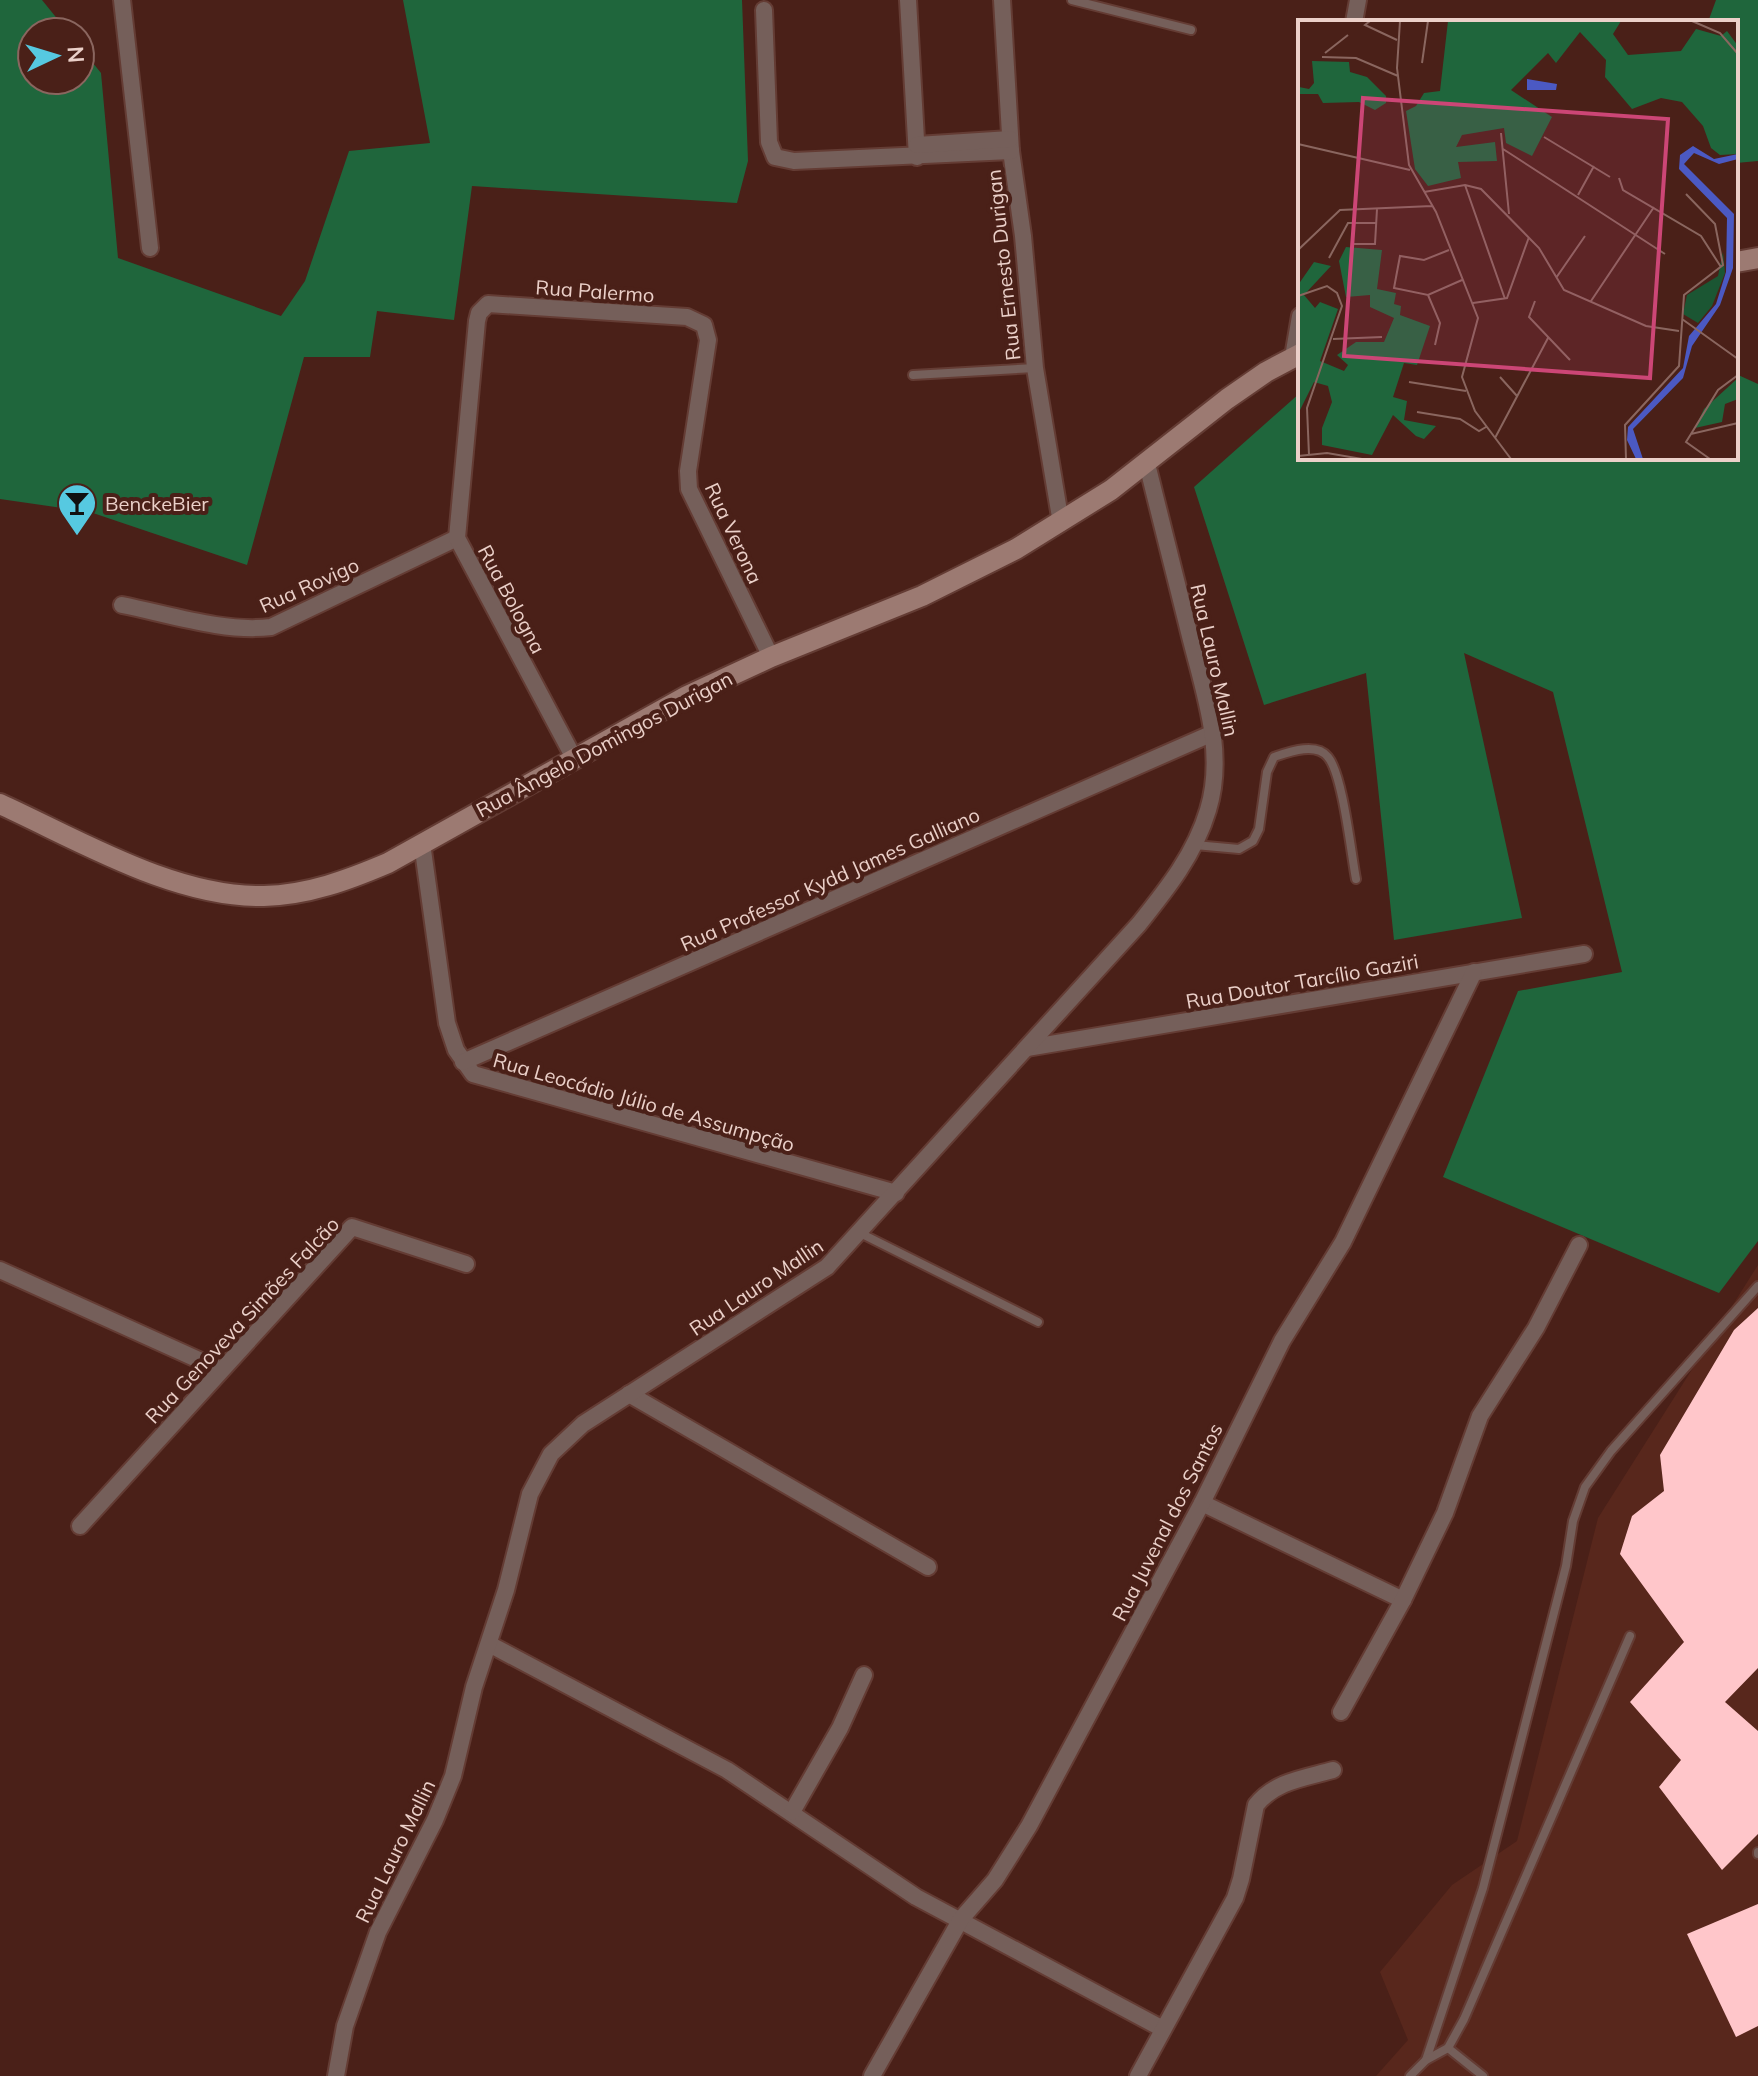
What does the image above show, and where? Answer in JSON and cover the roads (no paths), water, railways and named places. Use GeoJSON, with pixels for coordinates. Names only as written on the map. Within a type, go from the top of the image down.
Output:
{"type":"FeatureCollection","features":[{"type":"Feature","properties":{"kind":"street"},"geometry":{"type":"LineString","coordinates":[[122,0],[150,248]]}},
{"type":"Feature","properties":{"kind":"street"},"geometry":{"type":"LineString","coordinates":[[908,0],[917,151]]}},
{"type":"Feature","properties":{"kind":"street","name":"Rua Ernesto Durigan"},"geometry":{"type":"LineString","coordinates":[[1002,0],[1010,145],[1023,236],[1035,368],[1061,523]]}},
{"type":"Feature","properties":{"kind":"street"},"geometry":{"type":"LineString","coordinates":[[1354,20],[1358,0]]}},
{"type":"Feature","properties":{"kind":"street"},"geometry":{"type":"LineString","coordinates":[[764,10],[769,142],[775,157],[794,161],[1010,145]]}},
{"type":"Feature","properties":{"kind":"street"},"geometry":{"type":"LineString","coordinates":[[1738,262],[1758,258]]}},
{"type":"Feature","properties":{"kind":"street","name":"Rua Palermo"},"geometry":{"type":"LineString","coordinates":[[483,308],[495,303],[672,316],[697,320],[704,325]]}},
{"type":"Feature","properties":{"kind":"street","name":"Rua Bologna"},"geometry":{"type":"LineString","coordinates":[[483,308],[477,321],[457,538],[574,758]]}},
{"type":"Feature","properties":{"kind":"street","name":"Rua Verona"},"geometry":{"type":"LineString","coordinates":[[704,325],[708,340],[688,471],[689,489],[771,657]]}},
{"type":"Feature","properties":{"kind":"street","name":"Rua Ângelo Domingos Durigan"},"geometry":{"type":"LineString","coordinates":[[0,804],[148,871],[200,887],[264,896],[326,887],[360,875],[422,843],[697,690],[971,573],[1061,523],[1147,464],[1227,399],[1296,355]]}},
{"type":"Feature","properties":{"kind":"street","name":"Rua Lauro Mallin"},"geometry":{"type":"LineString","coordinates":[[336,2076],[345,2026],[373,1945],[435,1820],[453,1776],[474,1687],[513,1563],[523,1517],[540,1472],[551,1454],[566,1437],[629,1394],[827,1267],[1139,924],[1182,867],[1194,845],[1209,809],[1215,782],[1213,733],[1147,464]]}},
{"type":"Feature","properties":{"kind":"street","name":"Rua Rovigo"},"geometry":{"type":"LineString","coordinates":[[122,605],[233,627],[271,627],[457,538]]}},
{"type":"Feature","properties":{"kind":"street","name":"Rua Professor Kydd James Galliano"},"geometry":{"type":"LineString","coordinates":[[463,1062],[1213,733]]}},
{"type":"Feature","properties":{"kind":"street","name":"Rua Leocádio Júlio de Assumpção"},"geometry":{"type":"LineString","coordinates":[[422,843],[450,1038],[473,1074],[896,1193]]}},
{"type":"Feature","properties":{"kind":"street","name":"Rua Doutor Tarcílio Gaziri"},"geometry":{"type":"LineString","coordinates":[[1027,1048],[1584,954]]}},
{"type":"Feature","properties":{"kind":"street","name":"Rua Juvenal dos Santos"},"geometry":{"type":"LineString","coordinates":[[872,2076],[961,1919],[995,1880],[1029,1826],[1202,1503],[1282,1341],[1329,1268],[1356,1218],[1474,972]]}},
{"type":"Feature","properties":{"kind":"street","name":"Rua Genoveva Simões Falcão"},"geometry":{"type":"LineString","coordinates":[[80,1526],[352,1227],[466,1264]]}},
{"type":"Feature","properties":{"kind":"street"},"geometry":{"type":"LineString","coordinates":[[1341,1712],[1403,1600],[1453,1496],[1480,1416],[1536,1328],[1579,1245]]}},
{"type":"Feature","properties":{"kind":"street"},"geometry":{"type":"LineString","coordinates":[[0,1270],[221,1370]]}},
{"type":"Feature","properties":{"kind":"street"},"geometry":{"type":"LineString","coordinates":[[629,1394],[928,1567]]}},
{"type":"Feature","properties":{"kind":"street"},"geometry":{"type":"LineString","coordinates":[[1202,1503],[1403,1600]]}},
{"type":"Feature","properties":{"kind":"street"},"geometry":{"type":"LineString","coordinates":[[489,1644],[727,1770],[916,1897],[1163,2029]]}},
{"type":"Feature","properties":{"kind":"street"},"geometry":{"type":"LineString","coordinates":[[792,1812],[840,1728],[864,1675]]}},
{"type":"Feature","properties":{"kind":"street"},"geometry":{"type":"LineString","coordinates":[[1138,2076],[1239,1888],[1256,1805],[1264,1795],[1283,1784],[1333,1770]]}},
{"type":"Feature","properties":{"kind":"lane"},"geometry":{"type":"LineString","coordinates":[[1072,0],[1191,30]]}},
{"type":"Feature","properties":{"kind":"lane"},"geometry":{"type":"LineString","coordinates":[[913,375],[1035,368]]}},
{"type":"Feature","properties":{"kind":"lane"},"geometry":{"type":"LineString","coordinates":[[1194,845],[1239,849],[1253,841],[1259,829],[1267,772],[1274,757],[1313,749],[1327,755],[1337,776],[1356,879]]}},
{"type":"Feature","properties":{"kind":"lane"},"geometry":{"type":"LineString","coordinates":[[860,1233],[1038,1322]]}},
{"type":"Feature","properties":{"kind":"lane"},"geometry":{"type":"LineString","coordinates":[[1426,2060],[1483,1888],[1566,1566],[1573,1521],[1585,1487],[1611,1451],[1758,1286]]}},
{"type":"Feature","properties":{"kind":"lane"},"geometry":{"type":"LineString","coordinates":[[1410,2076],[1426,2060],[1448,2048],[1464,2019],[1630,1636]]}},
{"type":"Feature","properties":{"kind":"lane"},"geometry":{"type":"LineString","coordinates":[[1448,2048],[1483,2076]]}},
{"type":"Feature","properties":{"kind":"place","name":"BenckeBier"},"geometry":{"type":"Point","coordinates":[77,537]}}]}
